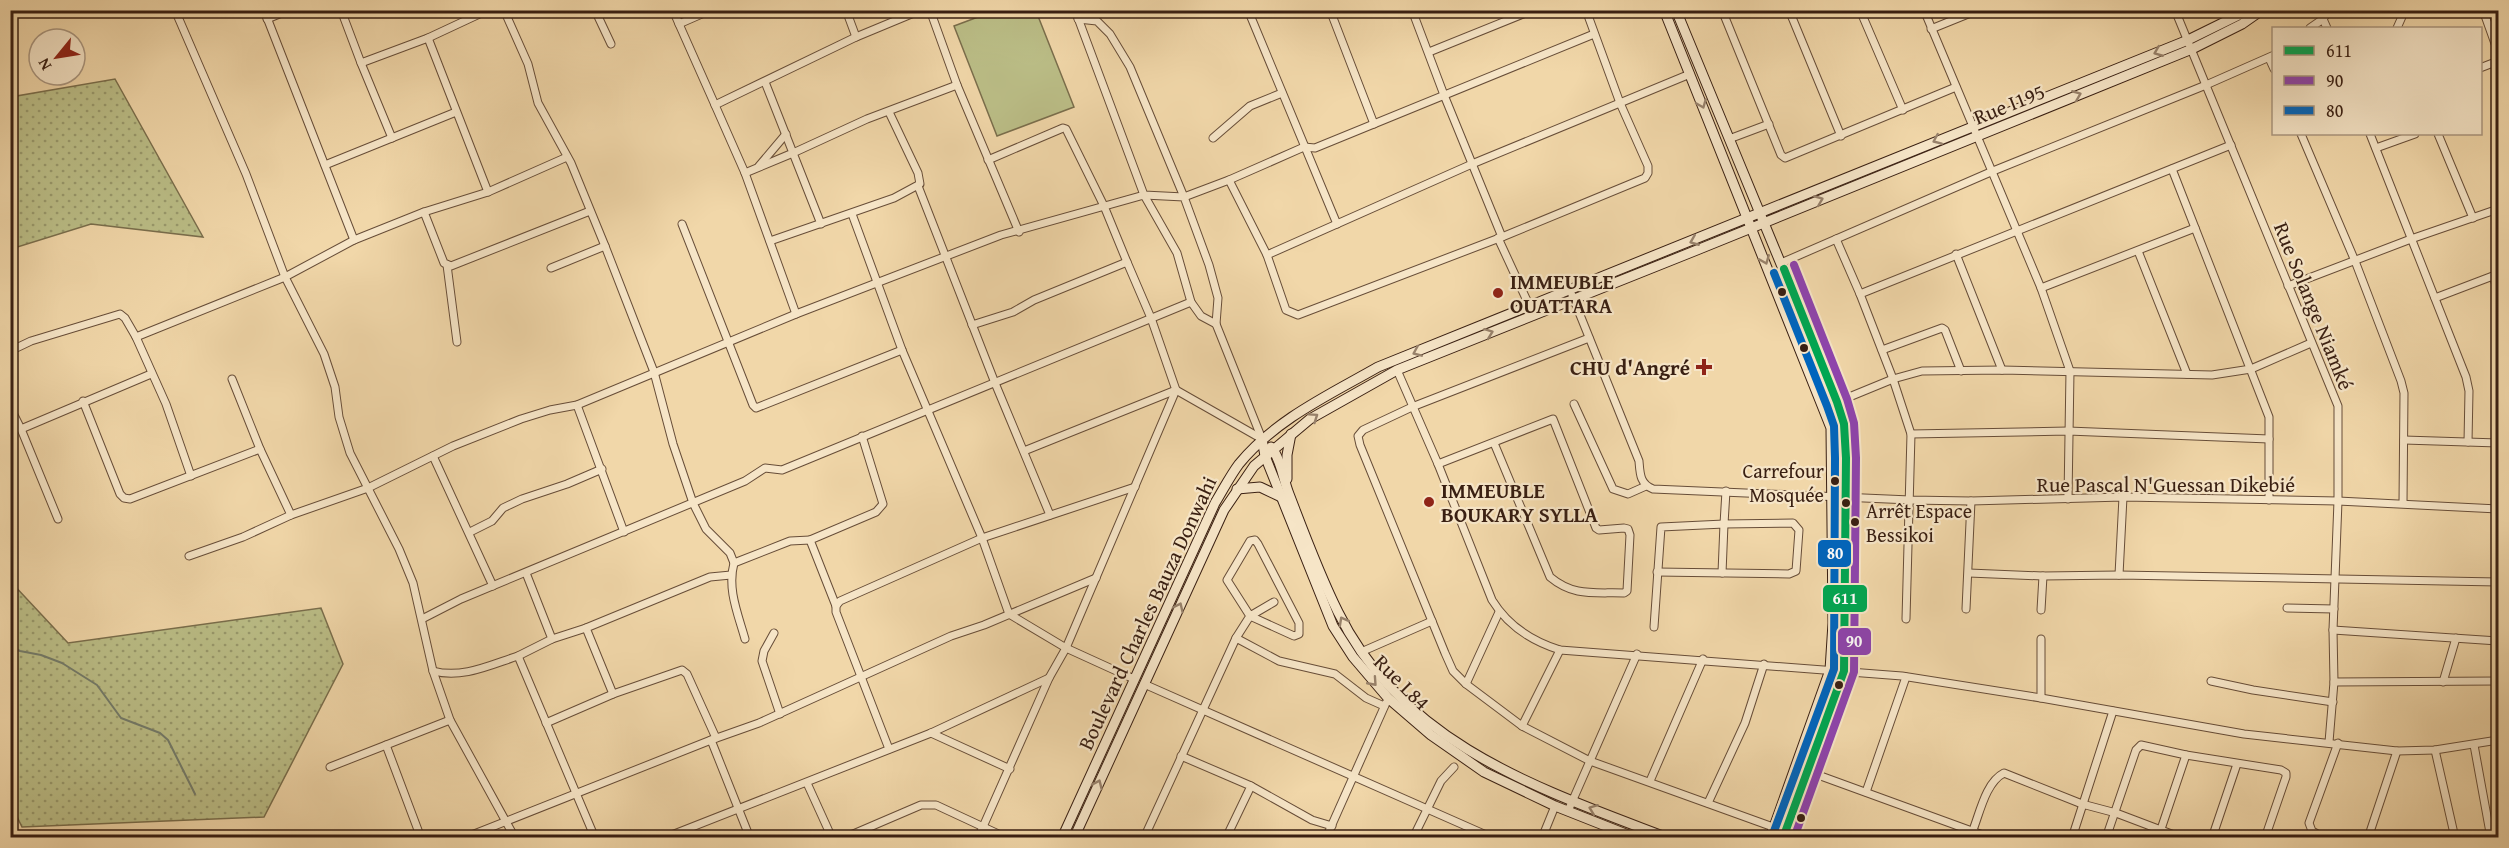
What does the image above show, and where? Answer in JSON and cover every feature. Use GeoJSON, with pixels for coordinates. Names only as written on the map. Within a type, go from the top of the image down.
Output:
{"type":"FeatureCollection","features":[{"type":"Feature","properties":{"kind":"main road"},"geometry":{"type":"LineString","coordinates":[[1664,10],[1831,428],[1833,623],[1830,670],[1770,837]]}},
{"type":"Feature","properties":{"kind":"main road"},"geometry":{"type":"LineString","coordinates":[[1676,10],[1829,381],[1837,402],[1846,443],[1844,670],[1784,836]]}},
{"type":"Feature","properties":{"kind":"main road","name":"Rue I195"},"geometry":{"type":"LineString","coordinates":[[1763,217],[1973,125],[2190,45],[2249,10]]}},
{"type":"Feature","properties":{"kind":"main road","name":"Rue I195"},"geometry":{"type":"LineString","coordinates":[[1763,217],[1977,136],[2242,24],[2262,10]]}},
{"type":"Feature","properties":{"kind":"main road"},"geometry":{"type":"LineString","coordinates":[[1750,223],[1763,217]]}},
{"type":"Feature","properties":{"kind":"main road","name":"Boulevard Charles Bauza Donwahi"},"geometry":{"type":"LineString","coordinates":[[1062,837],[1215,503],[1238,466],[1263,440],[1302,410],[1378,367],[1529,305],[1750,223]]}},
{"type":"Feature","properties":{"kind":"main road","name":"Boulevard Charles Bauza Donwahi"},"geometry":{"type":"LineString","coordinates":[[1074,837],[1224,510],[1237,489],[1265,456],[1310,419],[1396,370],[1574,300],[1750,223]]}},
{"type":"Feature","properties":{"kind":"main road"},"geometry":{"type":"LineString","coordinates":[[1816,386],[1829,381]]}},
{"type":"Feature","properties":{"kind":"main road"},"geometry":{"type":"LineString","coordinates":[[1285,495],[1287,455],[1291,434]]}},
{"type":"Feature","properties":{"kind":"main road"},"geometry":{"type":"LineString","coordinates":[[1263,440],[1273,449],[1285,495],[1338,611],[1361,652],[1395,691],[1433,726],[1468,751],[1573,802],[1668,837]]}},
{"type":"Feature","properties":{"kind":"main road","name":"Rue L84"},"geometry":{"type":"LineString","coordinates":[[1263,440],[1265,456],[1285,495],[1334,626],[1353,657],[1386,702],[1484,772],[1556,806],[1636,837]]}},
{"type":"Feature","properties":{"kind":"main road"},"geometry":{"type":"LineString","coordinates":[[1237,489],[1260,487],[1285,495]]}},
{"type":"Feature","properties":{"kind":"street"},"geometry":{"type":"LineString","coordinates":[[175,10],[246,174],[285,277],[324,354],[335,387],[339,417],[350,453],[399,549],[413,583],[433,671],[450,720],[515,837]]}},
{"type":"Feature","properties":{"kind":"street"},"geometry":{"type":"LineString","coordinates":[[264,10],[354,240]]}},
{"type":"Feature","properties":{"kind":"street"},"geometry":{"type":"LineString","coordinates":[[267,19],[289,10]]}},
{"type":"Feature","properties":{"kind":"street"},"geometry":{"type":"LineString","coordinates":[[341,10],[392,138]]}},
{"type":"Feature","properties":{"kind":"street"},"geometry":{"type":"LineString","coordinates":[[361,63],[428,38],[488,10]]}},
{"type":"Feature","properties":{"kind":"street"},"geometry":{"type":"LineString","coordinates":[[504,10],[528,64],[538,103],[583,191],[654,372],[673,444],[693,503],[706,529],[730,553],[734,563],[731,575],[732,594],[745,639]]}},
{"type":"Feature","properties":{"kind":"street"},"geometry":{"type":"LineString","coordinates":[[595,10],[611,44]]}},
{"type":"Feature","properties":{"kind":"street"},"geometry":{"type":"LineString","coordinates":[[673,10],[745,173],[796,314]]}},
{"type":"Feature","properties":{"kind":"street"},"geometry":{"type":"LineString","coordinates":[[679,24],[711,10]]}},
{"type":"Feature","properties":{"kind":"street"},"geometry":{"type":"LineString","coordinates":[[846,10],[856,37]]}},
{"type":"Feature","properties":{"kind":"street"},"geometry":{"type":"LineString","coordinates":[[716,105],[856,37],[921,10]]}},
{"type":"Feature","properties":{"kind":"street"},"geometry":{"type":"LineString","coordinates":[[930,10],[957,85],[1018,232]]}},
{"type":"Feature","properties":{"kind":"street"},"geometry":{"type":"LineString","coordinates":[[1075,10],[1144,195],[1177,254],[1191,302],[1202,316],[1216,324]]}},
{"type":"Feature","properties":{"kind":"street"},"geometry":{"type":"LineString","coordinates":[[1248,10],[1337,224]]}},
{"type":"Feature","properties":{"kind":"street"},"geometry":{"type":"LineString","coordinates":[[1330,10],[1374,124]]}},
{"type":"Feature","properties":{"kind":"street"},"geometry":{"type":"LineString","coordinates":[[1412,10],[1500,237],[1529,305]]}},
{"type":"Feature","properties":{"kind":"street"},"geometry":{"type":"LineString","coordinates":[[1429,52],[1533,10]]}},
{"type":"Feature","properties":{"kind":"street"},"geometry":{"type":"LineString","coordinates":[[1229,180],[1267,255],[1286,310],[1298,315],[1645,178],[1648,166],[1620,103],[1586,10]]}},
{"type":"Feature","properties":{"kind":"street"},"geometry":{"type":"LineString","coordinates":[[1722,10],[1781,155],[1785,158],[1956,87]]}},
{"type":"Feature","properties":{"kind":"street"},"geometry":{"type":"LineString","coordinates":[[1789,10],[1841,136]]}},
{"type":"Feature","properties":{"kind":"street"},"geometry":{"type":"LineString","coordinates":[[1860,10],[1904,110]]}},
{"type":"Feature","properties":{"kind":"street"},"geometry":{"type":"LineString","coordinates":[[1924,10],[2041,288],[2070,371],[2067,499]]}},
{"type":"Feature","properties":{"kind":"street"},"geometry":{"type":"LineString","coordinates":[[1931,29],[1978,10]]}},
{"type":"Feature","properties":{"kind":"street","name":"Rue Solange Niamké"},"geometry":{"type":"LineString","coordinates":[[2175,10],[2338,406],[2334,682],[2329,742]]}},
{"type":"Feature","properties":{"kind":"street"},"geometry":{"type":"LineString","coordinates":[[2312,27],[2323,20],[2329,10]]}},
{"type":"Feature","properties":{"kind":"street"},"geometry":{"type":"LineString","coordinates":[[2397,27],[2405,10]]}},
{"type":"Feature","properties":{"kind":"street"},"geometry":{"type":"LineString","coordinates":[[2483,10],[2499,52]]}},
{"type":"Feature","properties":{"kind":"street"},"geometry":{"type":"LineString","coordinates":[[1078,20],[1097,21],[1110,34],[1130,67],[1184,196],[1218,298],[1216,324],[1263,440]]}},
{"type":"Feature","properties":{"kind":"street"},"geometry":{"type":"LineString","coordinates":[[2323,20],[2326,27]]}},
{"type":"Feature","properties":{"kind":"street"},"geometry":{"type":"LineString","coordinates":[[189,556],[243,537],[291,515],[368,488],[433,456],[520,419],[577,405],[796,314],[1001,235],[1144,195],[1184,196],[1229,180],[1304,147],[1316,148],[1594,34]]}},
{"type":"Feature","properties":{"kind":"street"},"geometry":{"type":"LineString","coordinates":[[428,38],[488,192]]}},
{"type":"Feature","properties":{"kind":"street"},"geometry":{"type":"LineString","coordinates":[[1781,263],[1993,171],[2271,57]]}},
{"type":"Feature","properties":{"kind":"street"},"geometry":{"type":"LineString","coordinates":[[2482,69],[2499,61]]}},
{"type":"Feature","properties":{"kind":"street"},"geometry":{"type":"LineString","coordinates":[[1267,255],[1472,164],[1690,74]]}},
{"type":"Feature","properties":{"kind":"street"},"geometry":{"type":"LineString","coordinates":[[765,82],[821,224]]}},
{"type":"Feature","properties":{"kind":"street"},"geometry":{"type":"LineString","coordinates":[[745,173],[867,118],[889,112],[957,85]]}},
{"type":"Feature","properties":{"kind":"street"},"geometry":{"type":"LineString","coordinates":[[1214,138],[1250,106],[1282,93]]}},
{"type":"Feature","properties":{"kind":"street"},"geometry":{"type":"LineString","coordinates":[[325,165],[456,112]]}},
{"type":"Feature","properties":{"kind":"street"},"geometry":{"type":"LineString","coordinates":[[770,241],[894,198],[918,186],[921,181],[889,112]]}},
{"type":"Feature","properties":{"kind":"street"},"geometry":{"type":"LineString","coordinates":[[1729,139],[1768,124]]}},
{"type":"Feature","properties":{"kind":"street"},"geometry":{"type":"LineString","coordinates":[[988,160],[1063,128],[1066,129],[1104,206],[1151,318],[1176,390],[1263,440]]}},
{"type":"Feature","properties":{"kind":"street"},"geometry":{"type":"LineString","coordinates":[[758,168],[786,134]]}},
{"type":"Feature","properties":{"kind":"street"},"geometry":{"type":"LineString","coordinates":[[2301,135],[2355,261],[2401,381],[2404,393],[2403,503]]}},
{"type":"Feature","properties":{"kind":"street"},"geometry":{"type":"LineString","coordinates":[[2370,135],[2466,377],[2469,391],[2468,442]]}},
{"type":"Feature","properties":{"kind":"street"},"geometry":{"type":"LineString","coordinates":[[2376,148],[2412,135]]}},
{"type":"Feature","properties":{"kind":"street"},"geometry":{"type":"LineString","coordinates":[[2438,135],[2474,218]]}},
{"type":"Feature","properties":{"kind":"street"},"geometry":{"type":"LineString","coordinates":[[1860,294],[2231,145]]}},
{"type":"Feature","properties":{"kind":"street"},"geometry":{"type":"LineString","coordinates":[[136,337],[285,277],[354,240],[424,212],[488,192],[567,156]]}},
{"type":"Feature","properties":{"kind":"street"},"geometry":{"type":"LineString","coordinates":[[2172,169],[2269,417],[2269,500]]}},
{"type":"Feature","properties":{"kind":"street"},"geometry":{"type":"LineString","coordinates":[[918,186],[995,383],[1050,515]]}},
{"type":"Feature","properties":{"kind":"street"},"geometry":{"type":"LineString","coordinates":[[2288,286],[2411,239],[2499,209]]}},
{"type":"Feature","properties":{"kind":"street"},"geometry":{"type":"LineString","coordinates":[[447,266],[590,211]]}},
{"type":"Feature","properties":{"kind":"street"},"geometry":{"type":"LineString","coordinates":[[424,212],[447,266],[457,342]]}},
{"type":"Feature","properties":{"kind":"street"},"geometry":{"type":"LineString","coordinates":[[852,213],[902,350],[982,538],[1009,614],[1066,648],[1134,679]]}},
{"type":"Feature","properties":{"kind":"street"},"geometry":{"type":"LineString","coordinates":[[682,224],[756,408],[902,350]]}},
{"type":"Feature","properties":{"kind":"street"},"geometry":{"type":"LineString","coordinates":[[2041,288],[2195,228]]}},
{"type":"Feature","properties":{"kind":"street"},"geometry":{"type":"LineString","coordinates":[[1836,239],[1882,350],[1911,434],[1906,620]]}},
{"type":"Feature","properties":{"kind":"street"},"geometry":{"type":"LineString","coordinates":[[551,268],[605,246]]}},
{"type":"Feature","properties":{"kind":"street"},"geometry":{"type":"LineString","coordinates":[[2138,251],[2187,374]]}},
{"type":"Feature","properties":{"kind":"street"},"geometry":{"type":"LineString","coordinates":[[1956,255],[2002,370]]}},
{"type":"Feature","properties":{"kind":"street"},"geometry":{"type":"LineString","coordinates":[[972,325],[1013,312],[1034,300],[1127,262]]}},
{"type":"Feature","properties":{"kind":"street"},"geometry":{"type":"LineString","coordinates":[[2435,298],[2496,275],[2499,291]]}},
{"type":"Feature","properties":{"kind":"street"},"geometry":{"type":"LineString","coordinates":[[1570,290],[1639,461],[1640,476],[1646,486]]}},
{"type":"Feature","properties":{"kind":"street"},"geometry":{"type":"LineString","coordinates":[[422,619],[461,599],[745,481],[765,468],[782,470],[1191,302]]}},
{"type":"Feature","properties":{"kind":"street"},"geometry":{"type":"LineString","coordinates":[[10,351],[31,340],[120,314],[125,318],[136,337],[166,404],[191,476]]}},
{"type":"Feature","properties":{"kind":"street"},"geometry":{"type":"LineString","coordinates":[[1882,350],[1942,328],[1945,330],[1961,370]]}},
{"type":"Feature","properties":{"kind":"street"},"geometry":{"type":"LineString","coordinates":[[1589,338],[1412,407],[1363,430],[1358,436],[1431,621],[1453,671],[1466,684],[1522,726],[1590,761],[1773,827]]}},
{"type":"Feature","properties":{"kind":"street"},"geometry":{"type":"LineString","coordinates":[[1837,402],[1893,379],[1922,371],[2002,370],[2212,375],[2251,369],[2311,343]]}},
{"type":"Feature","properties":{"kind":"street"},"geometry":{"type":"LineString","coordinates":[[1396,370],[1438,464],[1492,600],[1499,612],[1519,631],[1548,646],[1560,650],[1844,670],[1906,677],[2244,734],[2397,751],[2474,746],[2499,740]]}},
{"type":"Feature","properties":{"kind":"street"},"geometry":{"type":"LineString","coordinates":[[21,429],[151,374]]}},
{"type":"Feature","properties":{"kind":"street"},"geometry":{"type":"LineString","coordinates":[[232,379],[260,449],[291,515]]}},
{"type":"Feature","properties":{"kind":"street"},"geometry":{"type":"LineString","coordinates":[[1024,451],[1176,390]]}},
{"type":"Feature","properties":{"kind":"street"},"geometry":{"type":"LineString","coordinates":[[978,837],[1049,678],[1066,648],[1176,390]]}},
{"type":"Feature","properties":{"kind":"street"},"geometry":{"type":"LineString","coordinates":[[83,401],[120,494],[124,498],[130,499],[260,449]]}},
{"type":"Feature","properties":{"kind":"street","name":"Rue Pascal N'Guessan Dikebié"},"geometry":{"type":"LineString","coordinates":[[1574,404],[1613,489],[1628,494],[1646,486],[1653,489],[1910,500],[1971,501],[2123,497],[2403,503],[2499,509]]}},
{"type":"Feature","properties":{"kind":"street"},"geometry":{"type":"LineString","coordinates":[[577,405],[624,532]]}},
{"type":"Feature","properties":{"kind":"street"},"geometry":{"type":"LineString","coordinates":[[10,407],[58,519]]}},
{"type":"Feature","properties":{"kind":"street"},"geometry":{"type":"LineString","coordinates":[[1438,464],[1553,419],[1596,528],[1599,530],[1624,528],[1628,530],[1630,535],[1627,591],[1624,593],[1572,592],[1550,577],[1494,443]]}},
{"type":"Feature","properties":{"kind":"street"},"geometry":{"type":"LineString","coordinates":[[1911,434],[2068,431],[2269,439]]}},
{"type":"Feature","properties":{"kind":"street"},"geometry":{"type":"LineString","coordinates":[[734,563],[790,541],[810,540],[876,512],[882,504],[862,436]]}},
{"type":"Feature","properties":{"kind":"street"},"geometry":{"type":"LineString","coordinates":[[2404,440],[2499,444]]}},
{"type":"Feature","properties":{"kind":"street"},"geometry":{"type":"LineString","coordinates":[[433,456],[493,586]]}},
{"type":"Feature","properties":{"kind":"street"},"geometry":{"type":"LineString","coordinates":[[470,532],[492,521],[503,508],[602,469]]}},
{"type":"Feature","properties":{"kind":"street"},"geometry":{"type":"LineString","coordinates":[[836,606],[840,601],[982,538],[1135,487]]}},
{"type":"Feature","properties":{"kind":"street"},"geometry":{"type":"LineString","coordinates":[[1722,573],[1726,491]]}},
{"type":"Feature","properties":{"kind":"street"},"geometry":{"type":"LineString","coordinates":[[2119,575],[2123,497]]}},
{"type":"Feature","properties":{"kind":"street"},"geometry":{"type":"LineString","coordinates":[[1966,609],[1971,501]]}},
{"type":"Feature","properties":{"kind":"street"},"geometry":{"type":"LineString","coordinates":[[1654,627],[1656,572],[1661,527],[1793,524],[1798,530],[1796,571],[1789,574],[1656,572]]}},
{"type":"Feature","properties":{"kind":"street"},"geometry":{"type":"LineString","coordinates":[[810,540],[889,749]]}},
{"type":"Feature","properties":{"kind":"street"},"geometry":{"type":"LineString","coordinates":[[1255,540],[1299,623],[1299,634],[1294,636],[1250,616],[1227,580],[1250,541],[1255,540]]}},
{"type":"Feature","properties":{"kind":"street"},"geometry":{"type":"LineString","coordinates":[[526,573],[552,639]]}},
{"type":"Feature","properties":{"kind":"street"},"geometry":{"type":"LineString","coordinates":[[1969,573],[2499,582]]}},
{"type":"Feature","properties":{"kind":"street"},"geometry":{"type":"LineString","coordinates":[[433,671],[447,675],[461,674],[518,656],[552,639],[586,628],[710,577],[731,575]]}},
{"type":"Feature","properties":{"kind":"street"},"geometry":{"type":"LineString","coordinates":[[2041,610],[2043,576]]}},
{"type":"Feature","properties":{"kind":"street"},"geometry":{"type":"LineString","coordinates":[[464,837],[780,714],[951,636],[984,625],[1096,578]]}},
{"type":"Feature","properties":{"kind":"street"},"geometry":{"type":"LineString","coordinates":[[1144,837],[1236,638],[1250,616],[1274,602]]}},
{"type":"Feature","properties":{"kind":"street"},"geometry":{"type":"LineString","coordinates":[[2286,608],[2334,609]]}},
{"type":"Feature","properties":{"kind":"street"},"geometry":{"type":"LineString","coordinates":[[1466,684],[1499,612]]}},
{"type":"Feature","properties":{"kind":"street"},"geometry":{"type":"LineString","coordinates":[[1361,652],[1431,621]]}},
{"type":"Feature","properties":{"kind":"street"},"geometry":{"type":"LineString","coordinates":[[586,628],[613,694]]}},
{"type":"Feature","properties":{"kind":"street"},"geometry":{"type":"LineString","coordinates":[[2333,630],[2499,641]]}},
{"type":"Feature","properties":{"kind":"street"},"geometry":{"type":"LineString","coordinates":[[774,633],[764,651],[762,661],[780,714]]}},
{"type":"Feature","properties":{"kind":"street"},"geometry":{"type":"LineString","coordinates":[[1236,638],[1279,661],[1335,674],[1366,698],[1386,702],[1329,832]]}},
{"type":"Feature","properties":{"kind":"street"},"geometry":{"type":"LineString","coordinates":[[2443,682],[2456,638]]}},
{"type":"Feature","properties":{"kind":"street"},"geometry":{"type":"LineString","coordinates":[[2041,639],[2041,698]]}},
{"type":"Feature","properties":{"kind":"street"},"geometry":{"type":"LineString","coordinates":[[1522,726],[1560,650]]}},
{"type":"Feature","properties":{"kind":"street"},"geometry":{"type":"LineString","coordinates":[[1568,811],[1637,654]]}},
{"type":"Feature","properties":{"kind":"street"},"geometry":{"type":"LineString","coordinates":[[518,656],[595,837]]}},
{"type":"Feature","properties":{"kind":"street"},"geometry":{"type":"LineString","coordinates":[[1650,781],[1703,659]]}},
{"type":"Feature","properties":{"kind":"street"},"geometry":{"type":"LineString","coordinates":[[1708,803],[1745,723],[1764,664]]}},
{"type":"Feature","properties":{"kind":"street"},"geometry":{"type":"LineString","coordinates":[[546,723],[613,694],[682,670],[687,674],[750,837]]}},
{"type":"Feature","properties":{"kind":"street"},"geometry":{"type":"LineString","coordinates":[[1866,792],[1906,677]]}},
{"type":"Feature","properties":{"kind":"street"},"geometry":{"type":"LineString","coordinates":[[664,837],[676,835],[737,807],[807,783],[931,733],[1049,678]]}},
{"type":"Feature","properties":{"kind":"street"},"geometry":{"type":"LineString","coordinates":[[2211,681],[2332,702]]}},
{"type":"Feature","properties":{"kind":"street"},"geometry":{"type":"LineString","coordinates":[[2334,682],[2499,681]]}},
{"type":"Feature","properties":{"kind":"street"},"geometry":{"type":"LineString","coordinates":[[1143,684],[1354,775],[1490,837]]}},
{"type":"Feature","properties":{"kind":"street"},"geometry":{"type":"LineString","coordinates":[[2072,837],[2113,711]]}},
{"type":"Feature","properties":{"kind":"street"},"geometry":{"type":"LineString","coordinates":[[330,767],[450,720]]}},
{"type":"Feature","properties":{"kind":"street"},"geometry":{"type":"LineString","coordinates":[[931,733],[1010,769]]}},
{"type":"Feature","properties":{"kind":"street"},"geometry":{"type":"LineString","coordinates":[[2325,837],[2312,831],[2309,823],[2338,743]]}},
{"type":"Feature","properties":{"kind":"street"},"geometry":{"type":"LineString","coordinates":[[386,745],[421,837]]}},
{"type":"Feature","properties":{"kind":"street"},"geometry":{"type":"LineString","coordinates":[[2106,837],[2138,747],[2141,746],[2281,770],[2286,773],[2265,837]]}},
{"type":"Feature","properties":{"kind":"street"},"geometry":{"type":"LineString","coordinates":[[2474,746],[2491,837]]}},
{"type":"Feature","properties":{"kind":"street"},"geometry":{"type":"LineString","coordinates":[[2435,750],[2455,837]]}},
{"type":"Feature","properties":{"kind":"street"},"geometry":{"type":"LineString","coordinates":[[2368,837],[2397,751]]}},
{"type":"Feature","properties":{"kind":"street"},"geometry":{"type":"LineString","coordinates":[[2158,837],[2186,755]]}},
{"type":"Feature","properties":{"kind":"street"},"geometry":{"type":"LineString","coordinates":[[1181,756],[1251,786],[1339,837]]}},
{"type":"Feature","properties":{"kind":"street"},"geometry":{"type":"LineString","coordinates":[[2212,837],[2237,764]]}},
{"type":"Feature","properties":{"kind":"street"},"geometry":{"type":"LineString","coordinates":[[1413,837],[1441,781],[1454,767]]}},
{"type":"Feature","properties":{"kind":"street"},"geometry":{"type":"LineString","coordinates":[[1807,771],[1991,837]]}},
{"type":"Feature","properties":{"kind":"street"},"geometry":{"type":"LineString","coordinates":[[1973,830],[1992,783],[2004,772],[2082,804],[2116,813],[2182,837]]}},
{"type":"Feature","properties":{"kind":"street"},"geometry":{"type":"LineString","coordinates":[[807,783],[832,837]]}},
{"type":"Feature","properties":{"kind":"street"},"geometry":{"type":"LineString","coordinates":[[1226,837],[1251,786]]}},
{"type":"Feature","properties":{"kind":"street"},"geometry":{"type":"LineString","coordinates":[[844,837],[921,806],[936,805],[1006,837]]}},
{"type":"Feature","properties":{"kind":"street"},"geometry":{"type":"LineString","coordinates":[[1542,837],[1556,806]]}},
{"type":"Feature","properties":{"kind":"street"},"geometry":{"type":"LineString","coordinates":[[1784,836],[1795,837]]}},
{"type":"Feature","properties":{"kind":"green space"},"geometry":{"type":"Polygon","coordinates":[[[994,11],[1036,11],[1074,107],[997,136],[954,26],[994,11]]]}},
{"type":"Feature","properties":{"kind":"green space"},"geometry":{"type":"Polygon","coordinates":[[[115,79],[203,237],[91,224],[11,249],[11,97],[69,87],[87,87],[87,84],[115,79]]]}},
{"type":"Feature","properties":{"kind":"green space"},"geometry":{"type":"Polygon","coordinates":[[[11,582],[68,643],[321,608],[343,664],[264,817],[22,827],[10,802],[11,582]]]}},
{"type":"Feature","properties":{"kind":"waterway"},"geometry":{"type":"LineString","coordinates":[[10,646],[62,663],[97,685],[121,718],[160,733],[168,740],[195,794]]}},
{"type":"Feature","properties":{"kind":"transit line","name":"90"},"geometry":{"type":"LineString","coordinates":[[1794,265],[1847,399],[1854,423],[1856,458],[1854,672],[1794,838]]}},
{"type":"Feature","properties":{"kind":"transit line","name":"611"},"geometry":{"type":"LineString","coordinates":[[1783,838],[1844,671],[1846,458],[1844,424],[1837,402],[1784,269]]}},
{"type":"Feature","properties":{"kind":"transit line","name":"80"},"geometry":{"type":"LineString","coordinates":[[1773,834],[1834,669],[1835,458],[1834,426],[1774,273]]}},
{"type":"Feature","properties":{"kind":"place","name":"IMMEUBLE OUATTARA"},"geometry":{"type":"Point","coordinates":[1498,293]}},
{"type":"Feature","properties":{"kind":"place","name":"CHU d'Angré"},"geometry":{"type":"Point","coordinates":[1704,367]}},
{"type":"Feature","properties":{"kind":"place","name":"Carrefour Mosquée"},"geometry":{"type":"Point","coordinates":[1835,481]}},
{"type":"Feature","properties":{"kind":"place","name":"IMMEUBLE BOUKARY SYLLA"},"geometry":{"type":"Point","coordinates":[1429,502]}},
{"type":"Feature","properties":{"kind":"place","name":"Arrêt Espace Bessikoi"},"geometry":{"type":"Point","coordinates":[1855,522]}}]}
